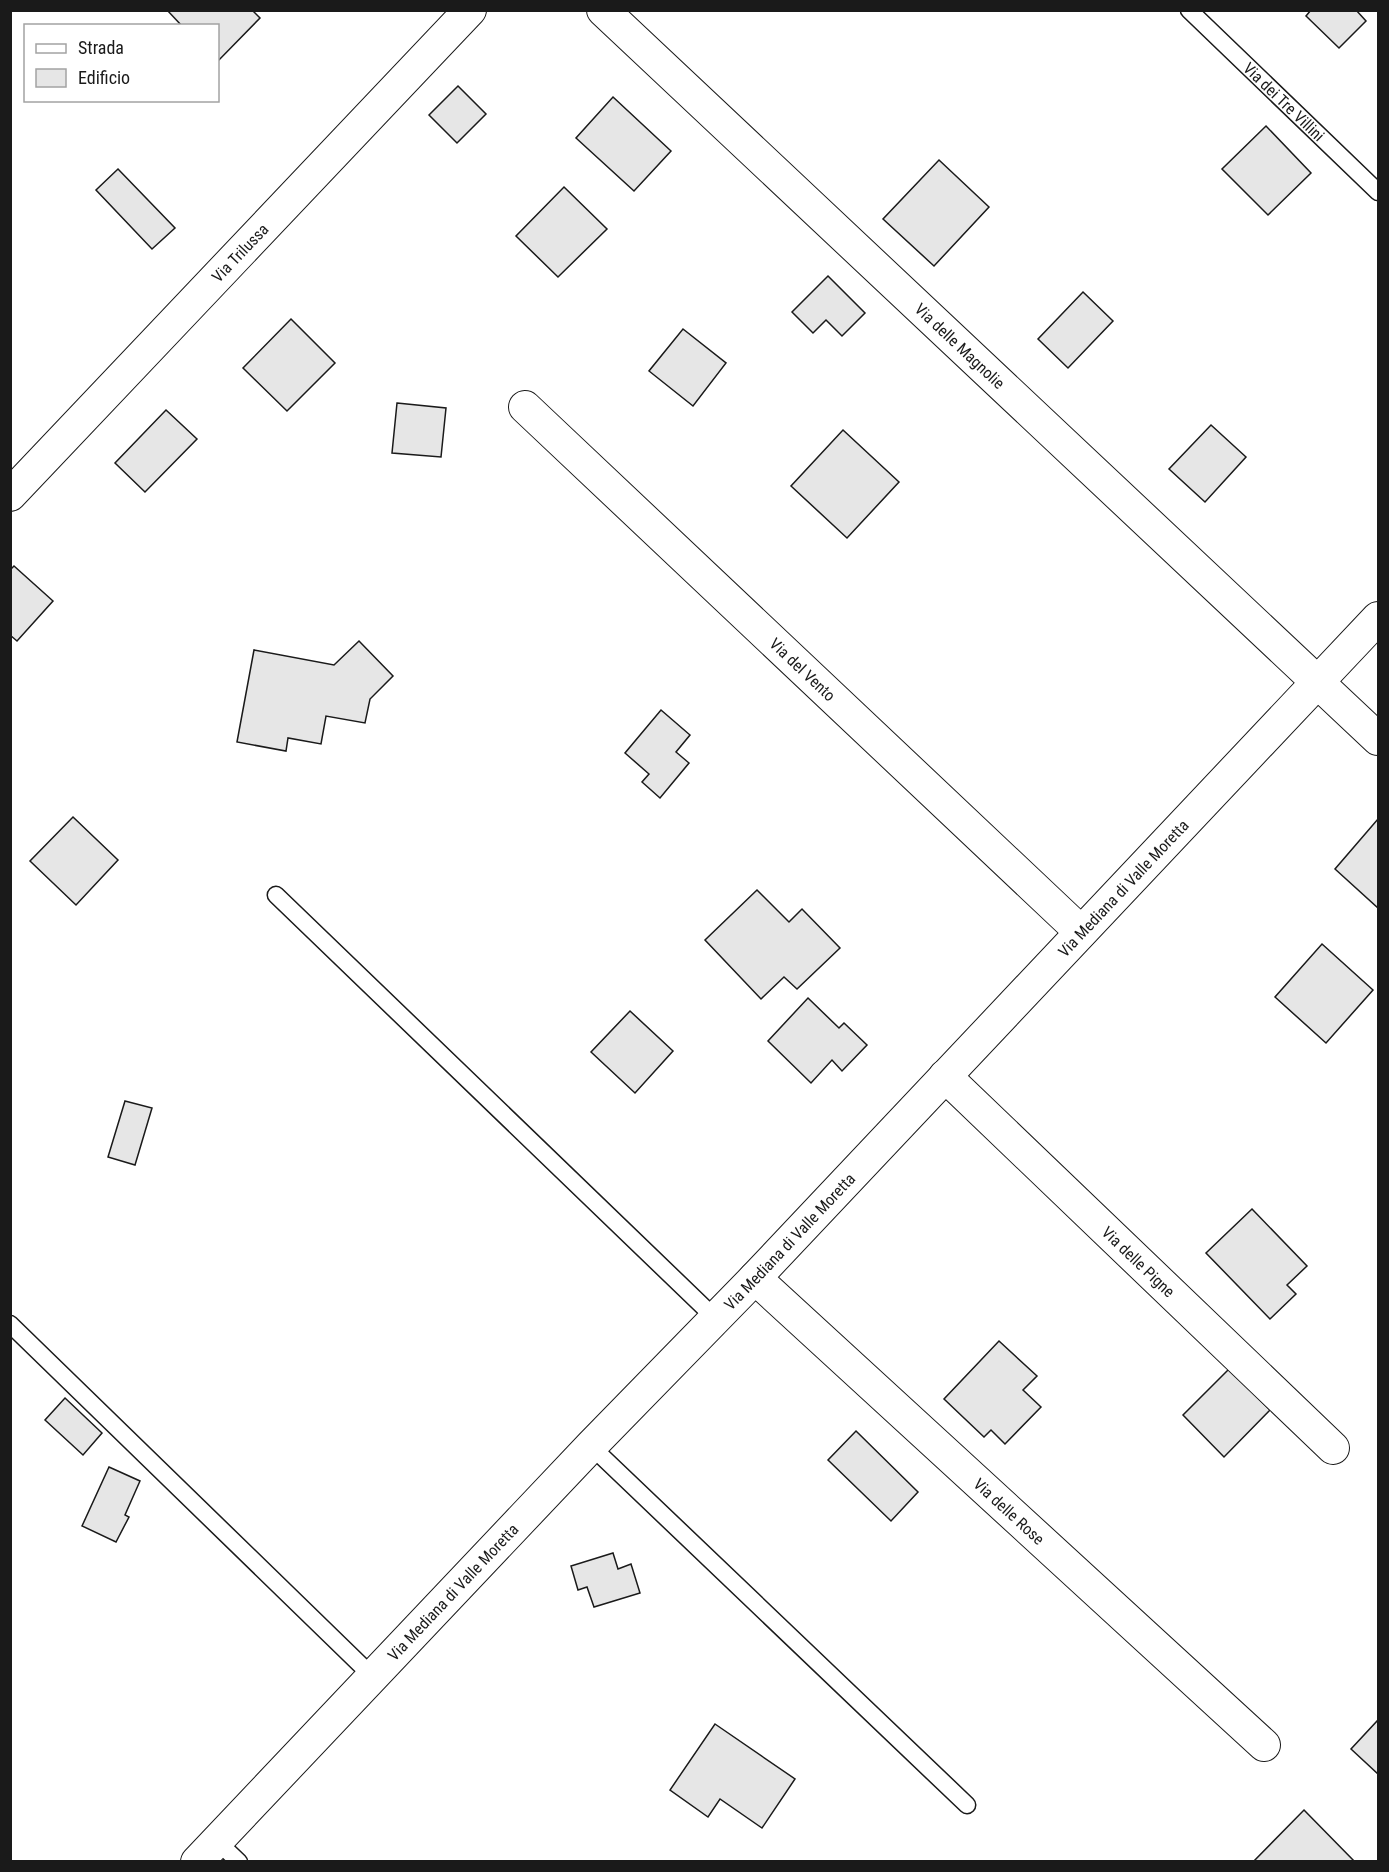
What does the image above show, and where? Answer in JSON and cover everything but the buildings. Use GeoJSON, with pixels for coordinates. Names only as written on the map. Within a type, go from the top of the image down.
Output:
{"type":"FeatureCollection","features":[{"type":"Feature","properties":{"kind":"street","name":"Via Trilussa"},"geometry":{"type":"LineString","coordinates":[[10,495],[470,10]]}},
{"type":"Feature","properties":{"kind":"street","name":"Via delle Magnolie"},"geometry":{"type":"LineString","coordinates":[[603,10],[1378,739]]}},
{"type":"Feature","properties":{"kind":"street","name":"Via del Vento"},"geometry":{"type":"LineString","coordinates":[[525,407],[1081,932]]}},
{"type":"Feature","properties":{"kind":"street","name":"Via Mediana di Valle Moretta"},"geometry":{"type":"LineString","coordinates":[[218,1855],[372,1676],[755,1278],[1378,618]]}},
{"type":"Feature","properties":{"kind":"street","name":"Via delle Pigne"},"geometry":{"type":"LineString","coordinates":[[945,1076],[1333,1448]]}},
{"type":"Feature","properties":{"kind":"street","name":"Via delle Rose"},"geometry":{"type":"LineString","coordinates":[[755,1278],[1264,1745]]}},
{"type":"Feature","properties":{"kind":"lane","name":"Via dei Tre Villini"},"geometry":{"type":"LineString","coordinates":[[1189,10],[1378,192]]}},
{"type":"Feature","properties":{"kind":"lane"},"geometry":{"type":"LineString","coordinates":[[276,895],[715,1318]]}},
{"type":"Feature","properties":{"kind":"lane"},"geometry":{"type":"LineString","coordinates":[[10,1324],[372,1676]]}},
{"type":"Feature","properties":{"kind":"lane"},"geometry":{"type":"LineString","coordinates":[[591,1446],[967,1805]]}}]}
